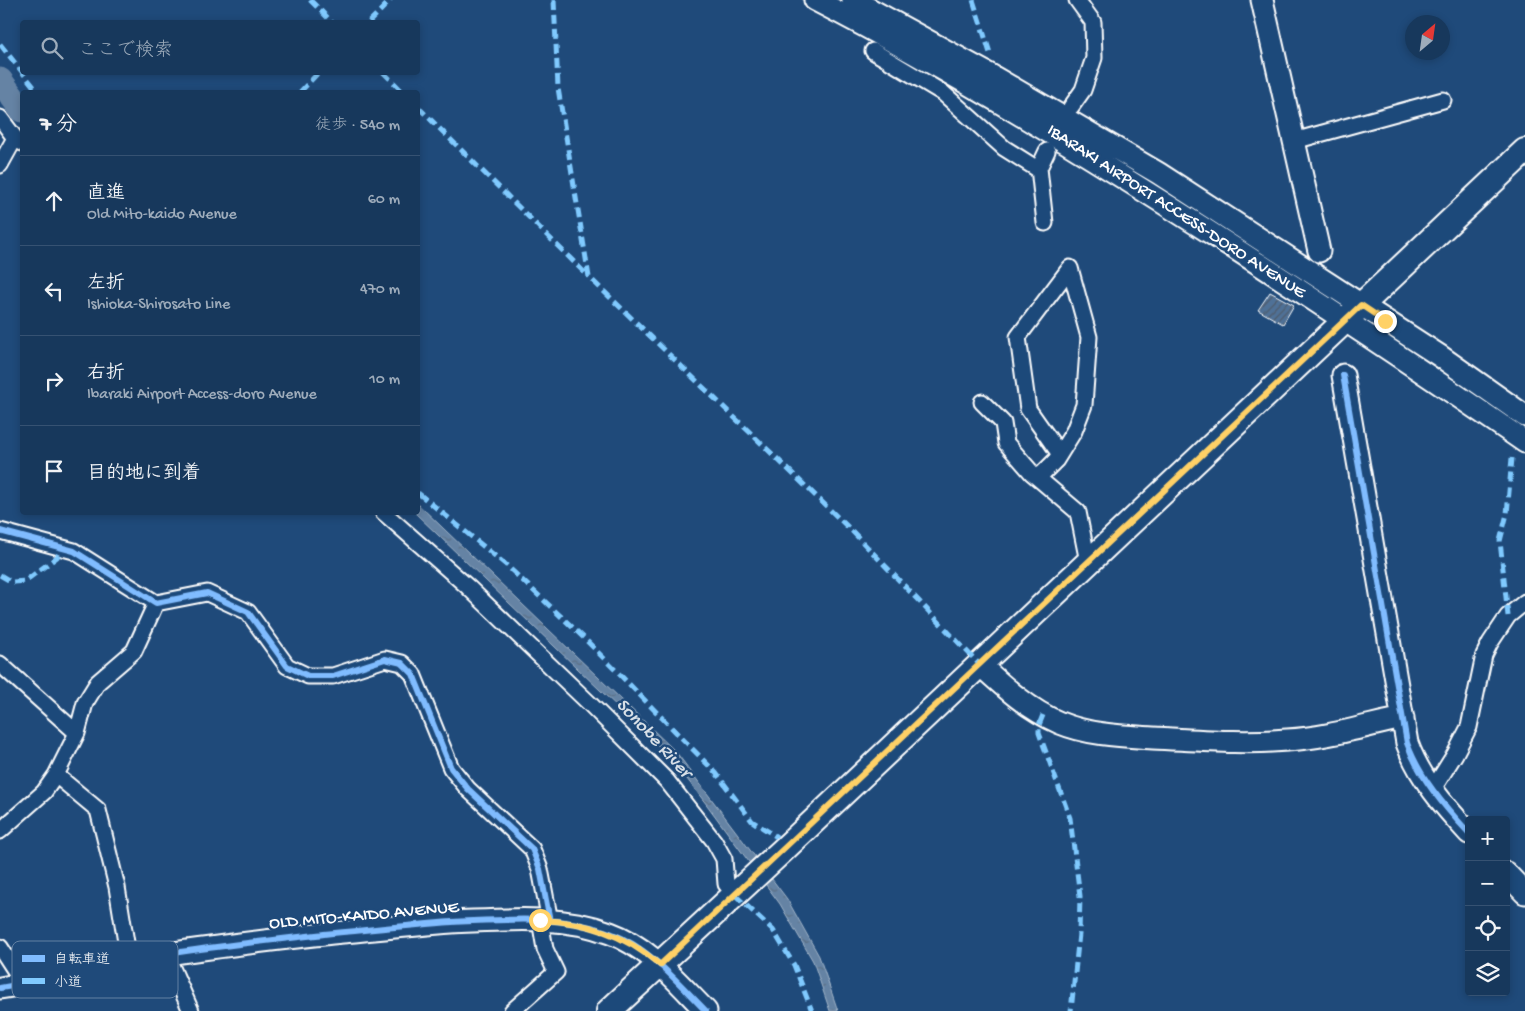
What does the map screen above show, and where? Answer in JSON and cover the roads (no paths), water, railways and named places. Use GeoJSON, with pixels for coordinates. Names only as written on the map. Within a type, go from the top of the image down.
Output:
{"type":"FeatureCollection","features":[{"type":"Feature","properties":{"kind":"main road"},"geometry":{"type":"LineString","coordinates":[[609,1011],[741,890],[1352,312],[1525,151]]}},
{"type":"Feature","properties":{"kind":"street","name":"IBARAKI AIRPORT ACCESS-DORO AVENUE"},"geometry":{"type":"LineString","coordinates":[[815,0],[1007,106],[1352,312],[1440,356],[1525,416]]}},
{"type":"Feature","properties":{"kind":"street","name":"IBARAKI AIRPORT ACCESS-DORO AVENUE"},"geometry":{"type":"LineString","coordinates":[[853,0],[992,76],[1158,173],[1352,312],[1525,442]]}},
{"type":"Feature","properties":{"kind":"street"},"geometry":{"type":"LineString","coordinates":[[1071,107],[1083,90],[1094,58],[1093,22],[1077,0]]}},
{"type":"Feature","properties":{"kind":"street"},"geometry":{"type":"LineString","coordinates":[[1262,0],[1318,251]]}},
{"type":"Feature","properties":{"kind":"street"},"geometry":{"type":"LineString","coordinates":[[873,51],[943,94],[1004,148],[1040,170]]}},
{"type":"Feature","properties":{"kind":"street"},"geometry":{"type":"LineString","coordinates":[[1294,142],[1443,100]]}},
{"type":"Feature","properties":{"kind":"street"},"geometry":{"type":"LineString","coordinates":[[0,118],[19,140],[0,165]]}},
{"type":"Feature","properties":{"kind":"street"},"geometry":{"type":"LineString","coordinates":[[1045,223],[1040,170],[1047,151]]}},
{"type":"Feature","properties":{"kind":"street"},"geometry":{"type":"LineString","coordinates":[[1038,478],[1056,460],[1074,431],[1084,405],[1089,336],[1070,268],[1018,337],[1028,409],[1059,453]]}},
{"type":"Feature","properties":{"kind":"street"},"geometry":{"type":"LineString","coordinates":[[1343,375],[1407,743],[1412,757],[1433,789],[1465,828]]}},
{"type":"Feature","properties":{"kind":"street"},"geometry":{"type":"LineString","coordinates":[[982,402],[1003,423],[1006,443],[1038,478],[1078,512],[1088,562]]}},
{"type":"Feature","properties":{"kind":"street"},"geometry":{"type":"LineString","coordinates":[[386,515],[468,586],[667,781],[714,841],[724,859],[726,884],[741,890]]}},
{"type":"Feature","properties":{"kind":"street"},"geometry":{"type":"LineString","coordinates":[[0,530],[74,550],[156,603],[207,593],[248,612],[287,666],[308,676],[333,676],[385,659],[402,663],[413,674],[451,768],[468,789],[532,849],[540,869],[545,920],[545,949],[556,972],[512,1011]]}},
{"type":"Feature","properties":{"kind":"street"},"geometry":{"type":"LineString","coordinates":[[1433,789],[1469,727],[1483,661],[1490,643],[1508,616],[1525,602]]}},
{"type":"Feature","properties":{"kind":"street"},"geometry":{"type":"LineString","coordinates":[[0,831],[44,792],[56,775],[77,733],[85,703],[98,682],[134,651],[156,603]]}},
{"type":"Feature","properties":{"kind":"street"},"geometry":{"type":"LineString","coordinates":[[0,664],[77,733]]}},
{"type":"Feature","properties":{"kind":"street"},"geometry":{"type":"LineString","coordinates":[[980,665],[1013,695],[1043,715],[1060,723],[1094,732],[1235,743],[1288,740],[1403,718]]}},
{"type":"Feature","properties":{"kind":"street"},"geometry":{"type":"LineString","coordinates":[[56,775],[98,810],[117,887],[126,941]]}},
{"type":"Feature","properties":{"kind":"street"},"geometry":{"type":"LineString","coordinates":[[1510,877],[1525,893]]}},
{"type":"Feature","properties":{"kind":"street","name":"OLD MITO-KAIDO AVENUE"},"geometry":{"type":"LineString","coordinates":[[178,952],[239,943],[414,924],[545,920],[578,924],[609,932],[635,945],[660,965],[706,1011]]}},
{"type":"Feature","properties":{"kind":"street"},"geometry":{"type":"LineString","coordinates":[[0,947],[12,966]]}},
{"type":"Feature","properties":{"kind":"street"},"geometry":{"type":"LineString","coordinates":[[178,981],[191,1011]]}},
{"type":"Feature","properties":{"kind":"water"},"geometry":{"type":"Polygon","coordinates":[[[420,506],[676,752],[787,899],[819,956],[838,1011],[830,1011],[813,961],[780,904],[670,757],[417,515],[420,515],[420,506]]]}},
{"type":"Feature","properties":{"kind":"waterway","name":"Sonobe River"},"geometry":{"type":"LineString","coordinates":[[0,80],[20,107]]}}]}
